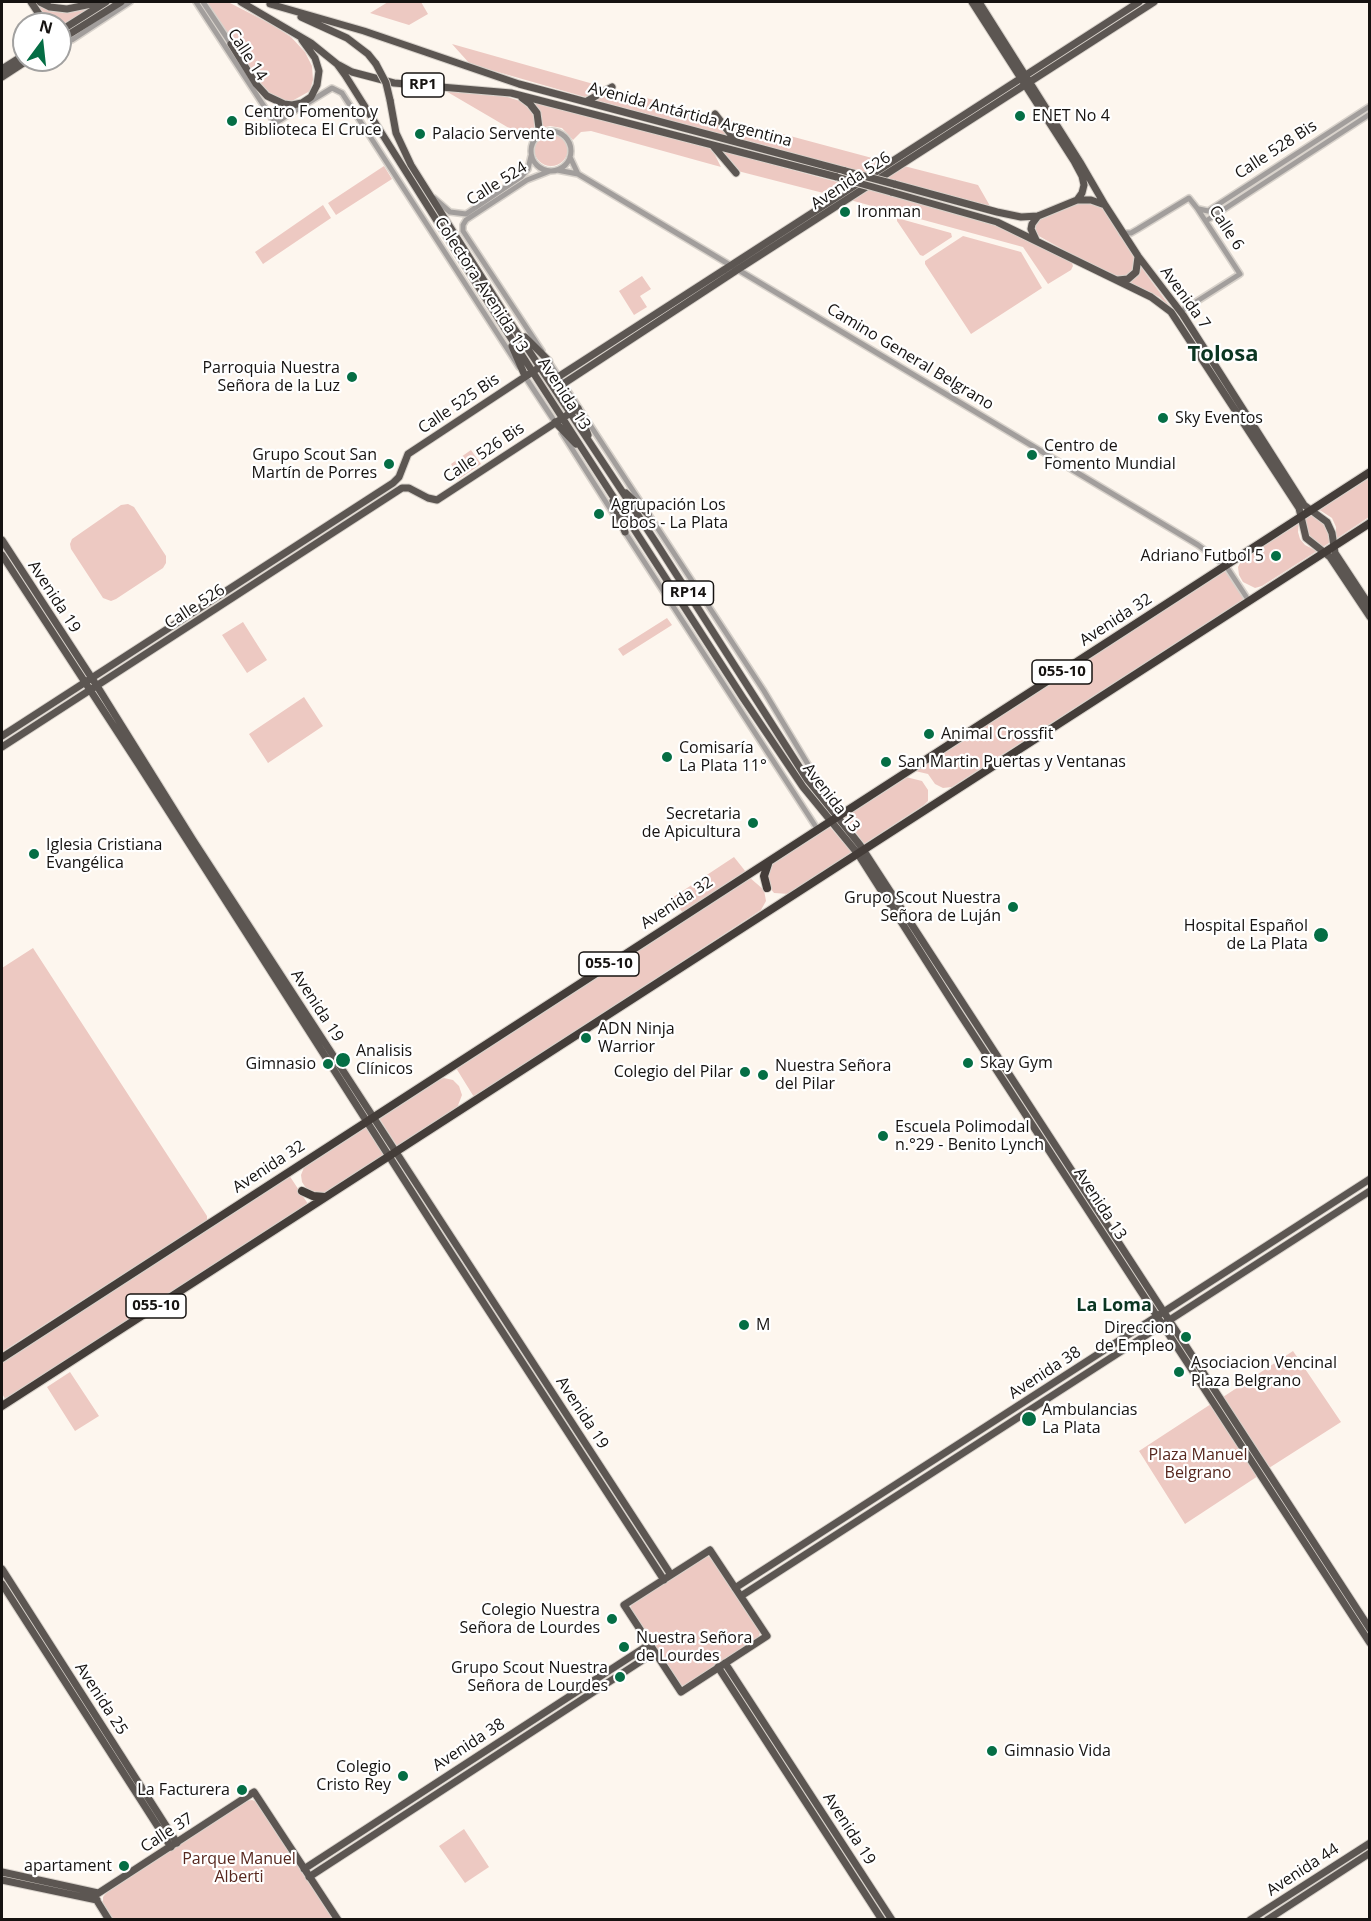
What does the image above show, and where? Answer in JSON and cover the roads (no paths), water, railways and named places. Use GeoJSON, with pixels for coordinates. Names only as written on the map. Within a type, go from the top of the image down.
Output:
{"type":"FeatureCollection","features":[{"type":"Feature","properties":{"kind":"highway","name":"Avenida 32"},"geometry":{"type":"LineString","coordinates":[[2,1358],[1370,472]]}},
{"type":"Feature","properties":{"kind":"highway","name":"055-10"},"geometry":{"type":"LineString","coordinates":[[2,1406],[1370,524]]}},
{"type":"Feature","properties":{"kind":"highway"},"geometry":{"type":"LineString","coordinates":[[767,888],[764,876],[768,863]]}},
{"type":"Feature","properties":{"kind":"highway"},"geometry":{"type":"LineString","coordinates":[[302,1191],[313,1196],[326,1196]]}},
{"type":"Feature","properties":{"kind":"main road"},"geometry":{"type":"LineString","coordinates":[[40,2],[50,7],[67,9],[101,2]]}},
{"type":"Feature","properties":{"kind":"main road"},"geometry":{"type":"LineString","coordinates":[[72,23],[106,2]]}},
{"type":"Feature","properties":{"kind":"main road"},"geometry":{"type":"LineString","coordinates":[[72,33],[121,2]]}},
{"type":"Feature","properties":{"kind":"main road","name":"Avenida 13"},"geometry":{"type":"LineString","coordinates":[[241,2],[294,32],[337,64],[509,327],[540,366],[588,457],[743,698],[803,787],[835,820]]}},
{"type":"Feature","properties":{"kind":"main road","name":"Avenida 7"},"geometry":{"type":"LineString","coordinates":[[972,2],[1080,162],[1122,233],[1180,312],[1304,505],[1327,522],[1332,533],[1335,553],[1370,606]]}},
{"type":"Feature","properties":{"kind":"main road","name":"Avenida 7"},"geometry":{"type":"LineString","coordinates":[[979,2],[1082,176],[1083,189],[1077,200]]}},
{"type":"Feature","properties":{"kind":"main road","name":"Avenida 526"},"geometry":{"type":"LineString","coordinates":[[1026,80],[1139,2]]}},
{"type":"Feature","properties":{"kind":"main road","name":"Avenida 526"},"geometry":{"type":"LineString","coordinates":[[558,377],[1026,80],[1154,2]]}},
{"type":"Feature","properties":{"kind":"main road","name":"Avenida 13"},"geometry":{"type":"LineString","coordinates":[[266,3],[347,38],[368,54],[376,64],[386,83],[394,127],[411,165],[533,371],[593,449],[656,541],[807,779],[835,820],[861,852],[1370,1643]]}},
{"type":"Feature","properties":{"kind":"main road","name":"Avenida Antártida Argentina"},"geometry":{"type":"LineString","coordinates":[[266,3],[364,31],[519,84],[1008,215],[1038,216],[1077,200]]}},
{"type":"Feature","properties":{"kind":"main road"},"geometry":{"type":"LineString","coordinates":[[231,44],[256,84],[267,96],[284,104],[298,104],[306,101],[313,94],[317,86],[319,71],[311,50],[294,32]]}},
{"type":"Feature","properties":{"kind":"main road","name":"Avenida Antártida Argentina"},"geometry":{"type":"LineString","coordinates":[[337,64],[352,72],[394,83],[512,93],[989,219],[1118,280]]}},
{"type":"Feature","properties":{"kind":"main road"},"geometry":{"type":"LineString","coordinates":[[587,101],[612,87]]}},
{"type":"Feature","properties":{"kind":"main road"},"geometry":{"type":"LineString","coordinates":[[512,93],[527,101],[537,112],[539,128],[536,137]]}},
{"type":"Feature","properties":{"kind":"main road"},"geometry":{"type":"LineString","coordinates":[[715,114],[736,141]]}},
{"type":"Feature","properties":{"kind":"main road"},"geometry":{"type":"LineString","coordinates":[[712,145],[736,173]]}},
{"type":"Feature","properties":{"kind":"main road"},"geometry":{"type":"LineString","coordinates":[[1077,200],[1091,200],[1105,205]]}},
{"type":"Feature","properties":{"kind":"main road"},"geometry":{"type":"LineString","coordinates":[[1038,216],[1031,229],[1038,242]]}},
{"type":"Feature","properties":{"kind":"main road"},"geometry":{"type":"LineString","coordinates":[[1118,280],[1128,279],[1136,272],[1138,256]]}},
{"type":"Feature","properties":{"kind":"main road","name":"Avenida 526"},"geometry":{"type":"LineString","coordinates":[[563,384],[733,267]]}},
{"type":"Feature","properties":{"kind":"main road","name":"Avenida 7"},"geometry":{"type":"LineString","coordinates":[[1118,280],[1156,300],[1174,316],[1299,508],[1306,538],[1336,565],[1370,617]]}},
{"type":"Feature","properties":{"kind":"main road"},"geometry":{"type":"LineString","coordinates":[[509,327],[549,361]]}},
{"type":"Feature","properties":{"kind":"main road"},"geometry":{"type":"LineString","coordinates":[[509,327],[525,376]]}},
{"type":"Feature","properties":{"kind":"main road","name":"Calle 525 Bis"},"geometry":{"type":"LineString","coordinates":[[397,479],[408,454],[549,361]]}},
{"type":"Feature","properties":{"kind":"main road"},"geometry":{"type":"LineString","coordinates":[[578,408],[593,449]]}},
{"type":"Feature","properties":{"kind":"main road","name":"Calle 526 Bis"},"geometry":{"type":"LineString","coordinates":[[402,488],[409,488],[437,500],[578,408]]}},
{"type":"Feature","properties":{"kind":"main road"},"geometry":{"type":"LineString","coordinates":[[555,422],[588,457]]}},
{"type":"Feature","properties":{"kind":"main road","name":"Calle 526"},"geometry":{"type":"LineString","coordinates":[[2,736],[397,479]]}},
{"type":"Feature","properties":{"kind":"main road"},"geometry":{"type":"LineString","coordinates":[[616,484],[648,514]]}},
{"type":"Feature","properties":{"kind":"main road","name":"Calle 526"},"geometry":{"type":"LineString","coordinates":[[2,747],[402,488]]}},
{"type":"Feature","properties":{"kind":"main road"},"geometry":{"type":"LineString","coordinates":[[609,490],[625,532]]}},
{"type":"Feature","properties":{"kind":"main road","name":"Avenida 19"},"geometry":{"type":"LineString","coordinates":[[2,540],[93,688],[194,840],[664,1580]]}},
{"type":"Feature","properties":{"kind":"main road","name":"Avenida 19"},"geometry":{"type":"LineString","coordinates":[[2,555],[88,680]]}},
{"type":"Feature","properties":{"kind":"main road","name":"Avenida 19"},"geometry":{"type":"LineString","coordinates":[[392,1154],[671,1575]]}},
{"type":"Feature","properties":{"kind":"main road","name":"Avenida 38"},"geometry":{"type":"LineString","coordinates":[[735,1588],[1370,1179]]}},
{"type":"Feature","properties":{"kind":"main road","name":"Avenida 38"},"geometry":{"type":"LineString","coordinates":[[741,1596],[1370,1191]]}},
{"type":"Feature","properties":{"kind":"main road","name":"Avenida 13"},"geometry":{"type":"LineString","coordinates":[[1165,1322],[1370,1629]]}},
{"type":"Feature","properties":{"kind":"main road"},"geometry":{"type":"LineString","coordinates":[[710,1550],[767,1636],[681,1692],[624,1605],[671,1575],[710,1550]]}},
{"type":"Feature","properties":{"kind":"main road","name":"Avenida 25"},"geometry":{"type":"LineString","coordinates":[[2,1569],[174,1845]]}},
{"type":"Feature","properties":{"kind":"main road","name":"Avenida 25"},"geometry":{"type":"LineString","coordinates":[[2,1584],[174,1845]]}},
{"type":"Feature","properties":{"kind":"main road","name":"Avenida 38"},"geometry":{"type":"LineString","coordinates":[[304,1869],[650,1644]]}},
{"type":"Feature","properties":{"kind":"main road","name":"Avenida 38"},"geometry":{"type":"LineString","coordinates":[[309,1877],[655,1652]]}},
{"type":"Feature","properties":{"kind":"main road","name":"Avenida 19"},"geometry":{"type":"LineString","coordinates":[[722,1665],[882,1920]]}},
{"type":"Feature","properties":{"kind":"main road","name":"Avenida 19"},"geometry":{"type":"LineString","coordinates":[[722,1665],[892,1920]]}},
{"type":"Feature","properties":{"kind":"main road","name":"Calle 37"},"geometry":{"type":"LineString","coordinates":[[96,1897],[254,1792],[304,1869]]}},
{"type":"Feature","properties":{"kind":"main road","name":"Avenida 44"},"geometry":{"type":"LineString","coordinates":[[1250,1920],[1370,1843]]}},
{"type":"Feature","properties":{"kind":"main road","name":"Avenida 44"},"geometry":{"type":"LineString","coordinates":[[1267,1920],[1370,1853]]}},
{"type":"Feature","properties":{"kind":"main road"},"geometry":{"type":"LineString","coordinates":[[304,1869],[338,1920]]}},
{"type":"Feature","properties":{"kind":"main road"},"geometry":{"type":"LineString","coordinates":[[2,1872],[96,1897],[109,1920]]}},
{"type":"Feature","properties":{"kind":"main road"},"geometry":{"type":"LineString","coordinates":[[2,1880],[96,1897]]}},
{"type":"Feature","properties":{"kind":"street"},"geometry":{"type":"LineString","coordinates":[[72,40],[130,2]]}},
{"type":"Feature","properties":{"kind":"street","name":"Calle 14"},"geometry":{"type":"LineString","coordinates":[[196,2],[275,123],[335,88]]}},
{"type":"Feature","properties":{"kind":"street","name":"Calle 14"},"geometry":{"type":"LineString","coordinates":[[203,2],[231,44]]}},
{"type":"Feature","properties":{"kind":"street","name":"Colectora Avenida 13"},"geometry":{"type":"LineString","coordinates":[[335,88],[342,93],[818,830]]}},
{"type":"Feature","properties":{"kind":"street","name":"Calle 528 Bis"},"geometry":{"type":"LineString","coordinates":[[1197,208],[1208,211],[1370,106]]}},
{"type":"Feature","properties":{"kind":"street","name":"Calle 528 Bis"},"geometry":{"type":"LineString","coordinates":[[1206,221],[1370,114]]}},
{"type":"Feature","properties":{"kind":"street"},"geometry":{"type":"LineString","coordinates":[[536,137],[549,130],[564,135],[571,148],[570,158],[578,174]]}},
{"type":"Feature","properties":{"kind":"street","name":"RP1"},"geometry":{"type":"LineString","coordinates":[[531,156],[531,148],[536,137]]}},
{"type":"Feature","properties":{"kind":"street"},"geometry":{"type":"LineString","coordinates":[[531,156],[538,167],[553,171],[562,168],[570,158]]}},
{"type":"Feature","properties":{"kind":"street","name":"Calle 524"},"geometry":{"type":"LineString","coordinates":[[425,189],[445,209],[456,214],[466,214],[521,177],[528,169],[531,156]]}},
{"type":"Feature","properties":{"kind":"street","name":"Camino General Belgrano"},"geometry":{"type":"LineString","coordinates":[[553,171],[578,174],[1198,545],[1226,566],[1249,601]]}},
{"type":"Feature","properties":{"kind":"street","name":"Calle 524"},"geometry":{"type":"LineString","coordinates":[[463,225],[466,220],[527,180],[553,171]]}},
{"type":"Feature","properties":{"kind":"street","name":"Calle 6"},"geometry":{"type":"LineString","coordinates":[[1122,233],[1138,230],[1189,198],[1197,208],[1240,274],[1180,312]]}},
{"type":"Feature","properties":{"kind":"street","name":"Colectora Avenida 13"},"geometry":{"type":"LineString","coordinates":[[463,225],[464,231],[578,408],[764,691],[831,802],[835,820]]}},
{"type":"Feature","properties":{"kind":"place","name":"ENET No 4"},"geometry":{"type":"Point","coordinates":[1020,116]}},
{"type":"Feature","properties":{"kind":"place","name":"Centro Fomento y Biblioteca El Cruce"},"geometry":{"type":"Point","coordinates":[232,121]}},
{"type":"Feature","properties":{"kind":"place","name":"Palacio Servente"},"geometry":{"type":"Point","coordinates":[420,134]}},
{"type":"Feature","properties":{"kind":"place","name":"Ironman"},"geometry":{"type":"Point","coordinates":[845,212]}},
{"type":"Feature","properties":{"kind":"place","name":"Parroquia Nuestra Señora de la Luz"},"geometry":{"type":"Point","coordinates":[352,377]}},
{"type":"Feature","properties":{"kind":"place","name":"Sky Eventos"},"geometry":{"type":"Point","coordinates":[1163,418]}},
{"type":"Feature","properties":{"kind":"place","name":"Centro de Fomento Mundial"},"geometry":{"type":"Point","coordinates":[1032,455]}},
{"type":"Feature","properties":{"kind":"place","name":"Grupo Scout San Martín de Porres"},"geometry":{"type":"Point","coordinates":[389,464]}},
{"type":"Feature","properties":{"kind":"place","name":"Agrupación Los Lobos - La Plata"},"geometry":{"type":"Point","coordinates":[599,514]}},
{"type":"Feature","properties":{"kind":"place","name":"Adriano Futbol 5"},"geometry":{"type":"Point","coordinates":[1276,556]}},
{"type":"Feature","properties":{"kind":"place","name":"Animal Crossfit"},"geometry":{"type":"Point","coordinates":[929,734]}},
{"type":"Feature","properties":{"kind":"place","name":"Comisaría La Plata 11°"},"geometry":{"type":"Point","coordinates":[667,757]}},
{"type":"Feature","properties":{"kind":"place","name":"San Martin Puertas y Ventanas"},"geometry":{"type":"Point","coordinates":[886,762]}},
{"type":"Feature","properties":{"kind":"place","name":"Secretaria de Apicultura"},"geometry":{"type":"Point","coordinates":[753,823]}},
{"type":"Feature","properties":{"kind":"place","name":"Iglesia Cristiana Evangélica"},"geometry":{"type":"Point","coordinates":[34,854]}},
{"type":"Feature","properties":{"kind":"place","name":"Grupo Scout Nuestra Señora de Luján"},"geometry":{"type":"Point","coordinates":[1013,907]}},
{"type":"Feature","properties":{"kind":"place","name":"Hospital Español de La Plata"},"geometry":{"type":"Point","coordinates":[1321,935]}},
{"type":"Feature","properties":{"kind":"place","name":"ADN Ninja Warrior"},"geometry":{"type":"Point","coordinates":[586,1038]}},
{"type":"Feature","properties":{"kind":"place","name":"Analisis Clínicos"},"geometry":{"type":"Point","coordinates":[343,1060]}},
{"type":"Feature","properties":{"kind":"place","name":"Skay Gym"},"geometry":{"type":"Point","coordinates":[968,1063]}},
{"type":"Feature","properties":{"kind":"place","name":"Gimnasio"},"geometry":{"type":"Point","coordinates":[328,1064]}},
{"type":"Feature","properties":{"kind":"place","name":"Colegio del Pilar"},"geometry":{"type":"Point","coordinates":[745,1072]}},
{"type":"Feature","properties":{"kind":"place","name":"Nuestra Señora del Pilar"},"geometry":{"type":"Point","coordinates":[763,1075]}},
{"type":"Feature","properties":{"kind":"place","name":"Escuela Polimodal n.°29 - Benito Lynch"},"geometry":{"type":"Point","coordinates":[883,1136]}},
{"type":"Feature","properties":{"kind":"place","name":"M"},"geometry":{"type":"Point","coordinates":[744,1325]}},
{"type":"Feature","properties":{"kind":"place","name":"Direccion de Empleo"},"geometry":{"type":"Point","coordinates":[1186,1337]}},
{"type":"Feature","properties":{"kind":"place","name":"Asociacion Vencinal Plaza Belgrano"},"geometry":{"type":"Point","coordinates":[1179,1372]}},
{"type":"Feature","properties":{"kind":"place","name":"Ambulancias La Plata"},"geometry":{"type":"Point","coordinates":[1029,1419]}},
{"type":"Feature","properties":{"kind":"place","name":"Colegio Nuestra Señora de Lourdes"},"geometry":{"type":"Point","coordinates":[612,1619]}},
{"type":"Feature","properties":{"kind":"place","name":"Nuestra Señora de Lourdes"},"geometry":{"type":"Point","coordinates":[624,1647]}},
{"type":"Feature","properties":{"kind":"place","name":"Grupo Scout Nuestra Señora de Lourdes"},"geometry":{"type":"Point","coordinates":[620,1677]}},
{"type":"Feature","properties":{"kind":"place","name":"Gimnasio Vida"},"geometry":{"type":"Point","coordinates":[992,1751]}},
{"type":"Feature","properties":{"kind":"place","name":"Colegio Cristo Rey"},"geometry":{"type":"Point","coordinates":[403,1776]}},
{"type":"Feature","properties":{"kind":"place","name":"La Facturera"},"geometry":{"type":"Point","coordinates":[242,1790]}},
{"type":"Feature","properties":{"kind":"place","name":"apartament"},"geometry":{"type":"Point","coordinates":[124,1866]}},
{"type":"Feature","properties":{"kind":"district","name":"Tolosa"},"geometry":{"type":"Point","coordinates":[1223,355]}},
{"type":"Feature","properties":{"kind":"district","name":"La Loma"},"geometry":{"type":"Point","coordinates":[1114,1306]}},
{"type":"Feature","properties":{"kind":"park label","name":"Plaza Manuel Belgrano"},"geometry":{"type":"Point","coordinates":[1198,1464]}},
{"type":"Feature","properties":{"kind":"park label","name":"Parque Manuel Alberti"},"geometry":{"type":"Point","coordinates":[239,1868]}}]}
